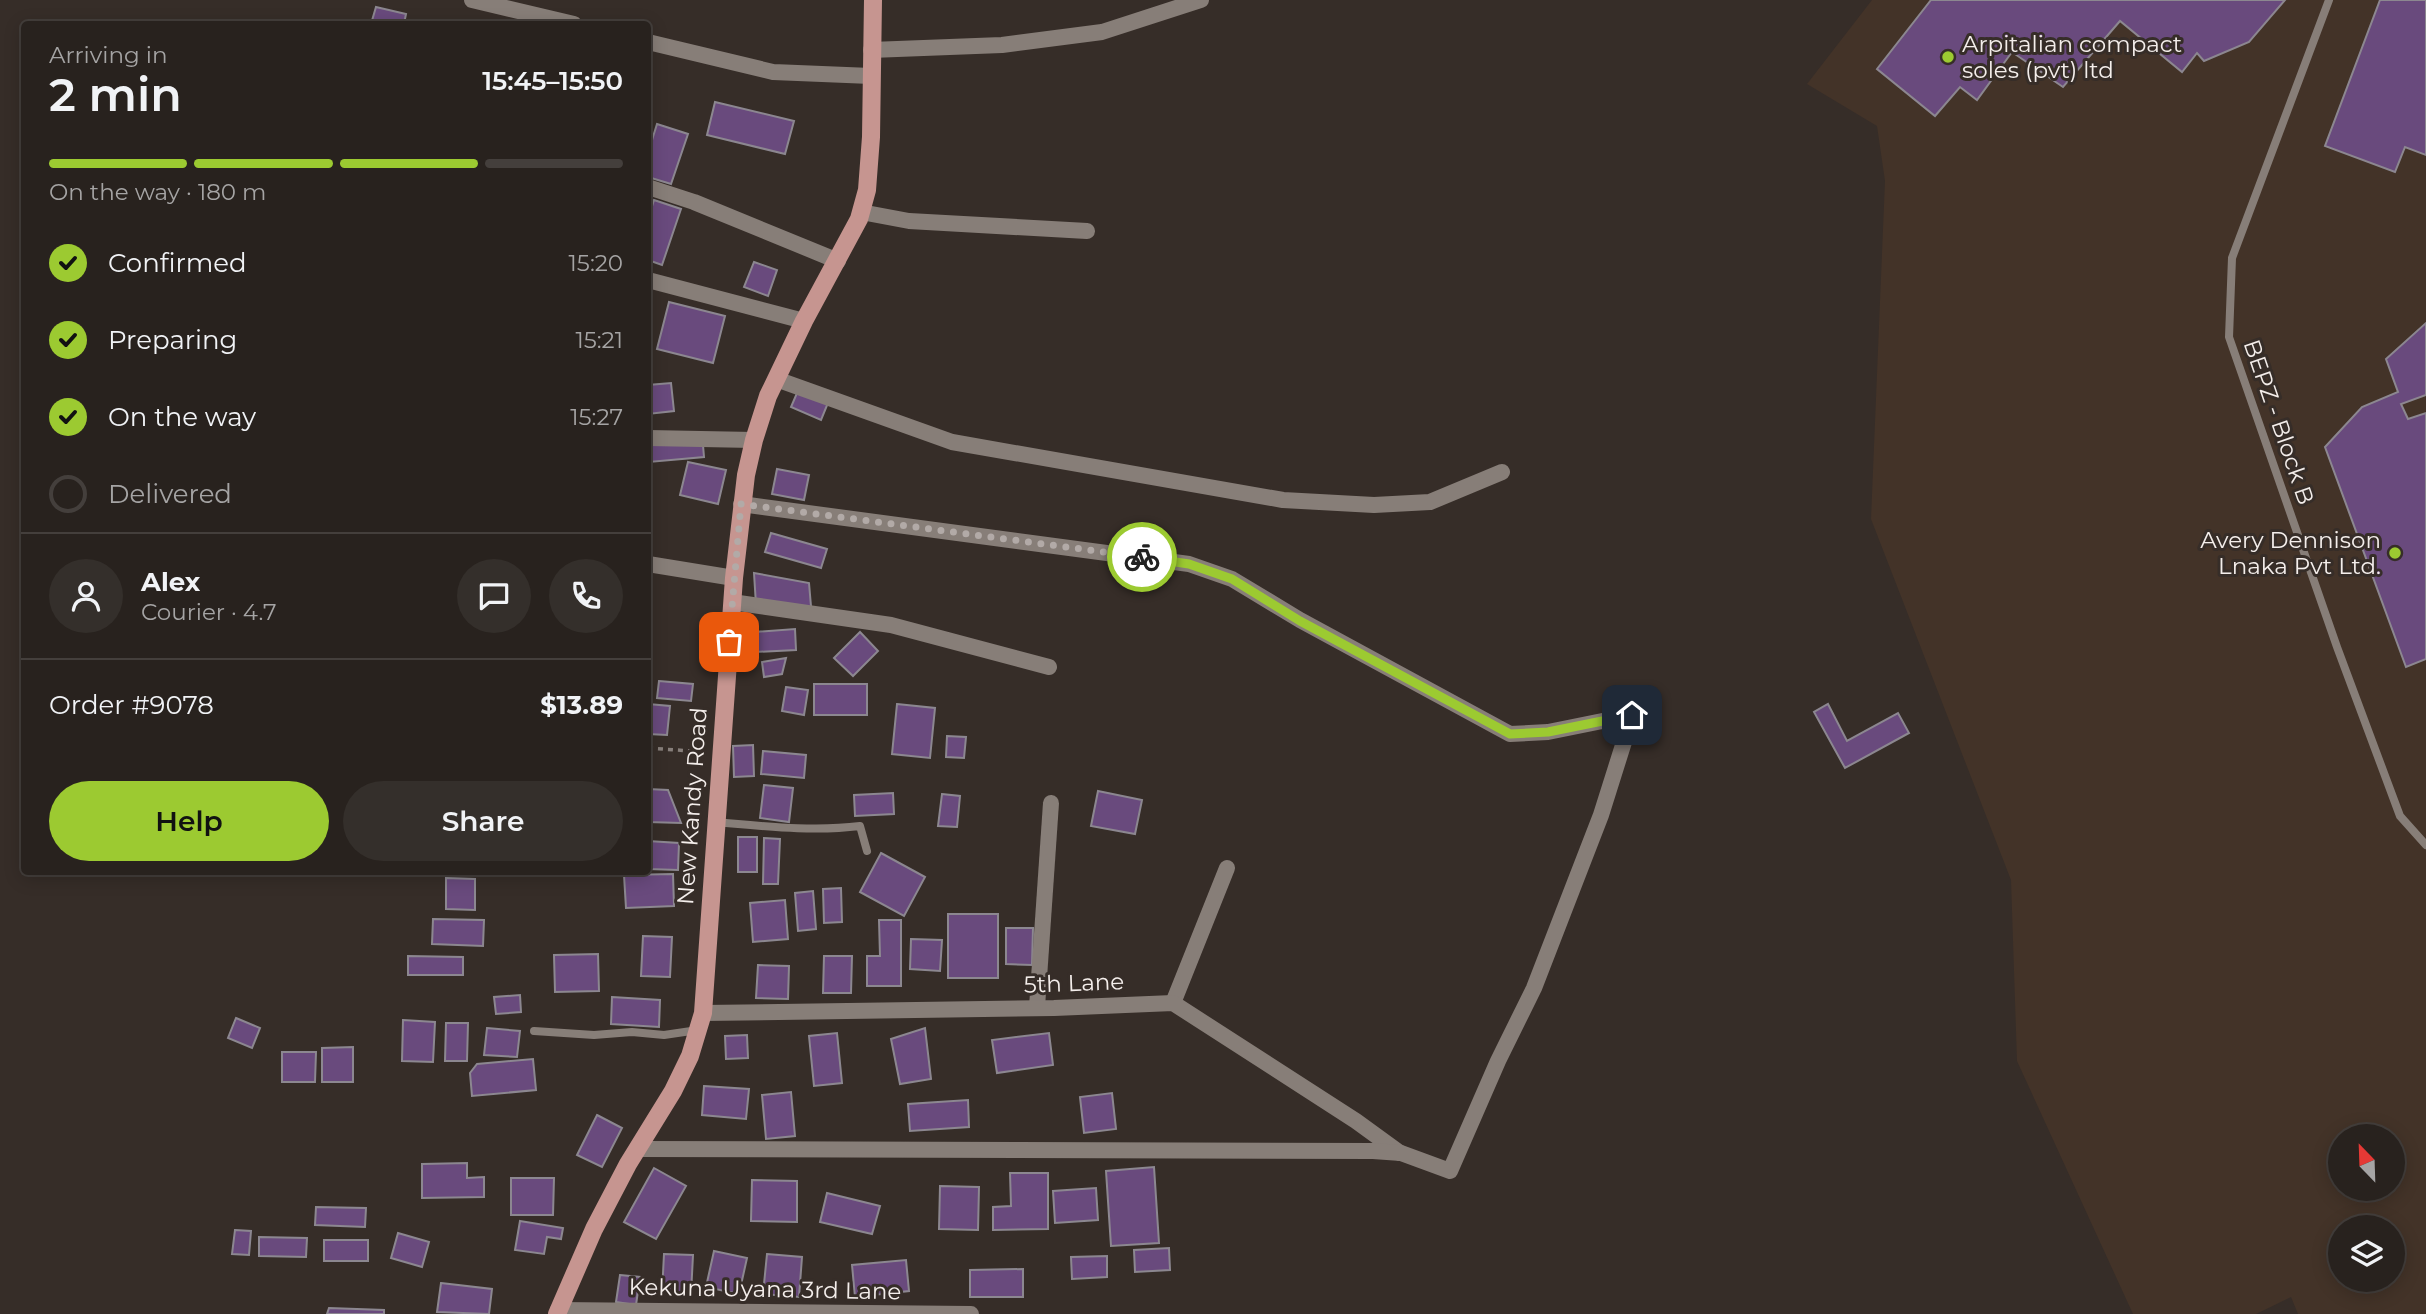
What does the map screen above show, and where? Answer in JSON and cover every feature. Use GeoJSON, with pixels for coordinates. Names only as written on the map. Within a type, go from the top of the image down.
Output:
{"type":"FeatureCollection","features":[{"type":"Feature","properties":{"kind":"main road","name":"New Kandy Road"},"geometry":{"type":"LineString","coordinates":[[558,1312],[594,1229],[637,1149],[673,1091],[690,1056],[700,1022],[741,504],[754,440],[776,379],[804,321],[838,261],[861,212],[867,190],[871,137],[873,0]]}},
{"type":"Feature","properties":{"kind":"street"},"geometry":{"type":"LineString","coordinates":[[472,0],[561,21]]}},
{"type":"Feature","properties":{"kind":"street"},"geometry":{"type":"LineString","coordinates":[[871,50],[1002,45],[1102,32],[1201,0]]}},
{"type":"Feature","properties":{"kind":"street"},"geometry":{"type":"LineString","coordinates":[[651,43],[773,72],[871,76]]}},
{"type":"Feature","properties":{"kind":"street"},"geometry":{"type":"LineString","coordinates":[[651,188],[694,202],[838,261]]}},
{"type":"Feature","properties":{"kind":"street"},"geometry":{"type":"LineString","coordinates":[[861,212],[909,221],[1087,231]]}},
{"type":"Feature","properties":{"kind":"street"},"geometry":{"type":"LineString","coordinates":[[651,280],[804,321]]}},
{"type":"Feature","properties":{"kind":"street"},"geometry":{"type":"LineString","coordinates":[[776,379],[952,442],[1283,500],[1374,505],[1430,502],[1502,472]]}},
{"type":"Feature","properties":{"kind":"street"},"geometry":{"type":"LineString","coordinates":[[651,438],[754,440]]}},
{"type":"Feature","properties":{"kind":"street"},"geometry":{"type":"LineString","coordinates":[[741,504],[1189,564],[1232,579],[1300,621],[1510,734],[1548,732],[1632,715]]}},
{"type":"Feature","properties":{"kind":"street"},"geometry":{"type":"LineString","coordinates":[[651,564],[734,578]]}},
{"type":"Feature","properties":{"kind":"street"},"geometry":{"type":"LineString","coordinates":[[732,602],[891,625],[1049,667]]}},
{"type":"Feature","properties":{"kind":"street"},"geometry":{"type":"LineString","coordinates":[[1227,868],[1173,1003],[1401,1153],[1450,1171],[1498,1061],[1534,988],[1601,815],[1624,742]]}},
{"type":"Feature","properties":{"kind":"street"},"geometry":{"type":"LineString","coordinates":[[1037,1007],[1051,803]]}},
{"type":"Feature","properties":{"kind":"street","name":"5th Lane"},"geometry":{"type":"LineString","coordinates":[[700,1022],[1173,1003]]}},
{"type":"Feature","properties":{"kind":"street"},"geometry":{"type":"LineString","coordinates":[[637,1149],[1401,1153]]}},
{"type":"Feature","properties":{"kind":"street","name":"Kekuna Uyana 3rd Lane"},"geometry":{"type":"LineString","coordinates":[[558,1312],[971,1314]]}},
{"type":"Feature","properties":{"kind":"lane","name":"BEPZ - Block B"},"geometry":{"type":"LineString","coordinates":[[2329,0],[2232,258],[2229,337],[2337,647],[2400,816],[2426,845]]}},
{"type":"Feature","properties":{"kind":"lane"},"geometry":{"type":"LineString","coordinates":[[715,822],[836,829],[860,826],[867,851]]}},
{"type":"Feature","properties":{"kind":"lane"},"geometry":{"type":"LineString","coordinates":[[534,1031],[594,1035],[632,1032],[664,1035],[700,1022]]}},
{"type":"Feature","properties":{"kind":"path"},"geometry":{"type":"LineString","coordinates":[[651,748],[721,753]]}},
{"type":"Feature","properties":{"kind":"shaded area"},"geometry":{"type":"Polygon","coordinates":[[[1872,0],[2426,0],[2426,1314],[2298,1314],[2291,1297],[2256,1314],[2133,1314],[2017,1061],[2011,880],[1871,519],[1885,181],[1877,126],[1807,84],[1872,0]]]}},
{"type":"Feature","properties":{"kind":"building","name":"Arpitalian compact soles (pvt) ltd"},"geometry":{"type":"Polygon","coordinates":[[[1931,0],[2285,0],[2249,42],[2204,61],[2197,53],[2182,72],[2120,21],[2063,87],[2012,52],[1977,100],[1960,87],[1935,116],[1877,69],[1931,0]]]}},
{"type":"Feature","properties":{"kind":"building"},"geometry":{"type":"Polygon","coordinates":[[[2380,0],[2426,0],[2426,155],[2405,147],[2395,172],[2325,146],[2380,0]]]}},
{"type":"Feature","properties":{"kind":"building"},"geometry":{"type":"Polygon","coordinates":[[[376,7],[406,14],[405,21],[372,21],[376,7]]]}},
{"type":"Feature","properties":{"kind":"building"},"geometry":{"type":"Polygon","coordinates":[[[715,102],[794,121],[785,154],[707,135],[715,102]]]}},
{"type":"Feature","properties":{"kind":"building"},"geometry":{"type":"Polygon","coordinates":[[[657,124],[688,134],[671,184],[651,178],[651,143],[657,124]]]}},
{"type":"Feature","properties":{"kind":"building"},"geometry":{"type":"Polygon","coordinates":[[[654,200],[681,209],[662,265],[651,261],[651,210],[654,200]]]}},
{"type":"Feature","properties":{"kind":"building"},"geometry":{"type":"Polygon","coordinates":[[[754,262],[777,270],[768,296],[744,287],[754,262]]]}},
{"type":"Feature","properties":{"kind":"building"},"geometry":{"type":"Polygon","coordinates":[[[669,302],[725,316],[713,363],[657,349],[669,302]]]}},
{"type":"Feature","properties":{"kind":"building","name":"Avery Dennison Lnaka Pvt Ltd."},"geometry":{"type":"Polygon","coordinates":[[[2426,323],[2426,395],[2401,404],[2408,419],[2426,413],[2426,659],[2406,667],[2325,447],[2362,407],[2398,392],[2386,359],[2426,323]]]}},
{"type":"Feature","properties":{"kind":"building"},"geometry":{"type":"Polygon","coordinates":[[[671,383],[674,411],[651,414],[651,385],[671,383]]]}},
{"type":"Feature","properties":{"kind":"building"},"geometry":{"type":"Polygon","coordinates":[[[800,386],[830,398],[821,420],[791,407],[800,386]]]}},
{"type":"Feature","properties":{"kind":"building"},"geometry":{"type":"Polygon","coordinates":[[[702,433],[704,457],[651,462],[651,437],[702,433]]]}},
{"type":"Feature","properties":{"kind":"building"},"geometry":{"type":"Polygon","coordinates":[[[688,462],[726,470],[718,504],[680,495],[688,462]]]}},
{"type":"Feature","properties":{"kind":"building"},"geometry":{"type":"Polygon","coordinates":[[[777,469],[809,475],[804,500],[772,494],[777,469]]]}},
{"type":"Feature","properties":{"kind":"building"},"geometry":{"type":"Polygon","coordinates":[[[771,533],[827,549],[821,568],[765,552],[771,533]]]}},
{"type":"Feature","properties":{"kind":"building"},"geometry":{"type":"Polygon","coordinates":[[[754,573],[809,583],[812,618],[756,605],[754,573]]]}},
{"type":"Feature","properties":{"kind":"building"},"geometry":{"type":"Polygon","coordinates":[[[795,629],[796,650],[755,652],[754,632],[795,629]]]}},
{"type":"Feature","properties":{"kind":"building"},"geometry":{"type":"Polygon","coordinates":[[[860,632],[878,651],[853,676],[834,658],[860,632]]]}},
{"type":"Feature","properties":{"kind":"building"},"geometry":{"type":"Polygon","coordinates":[[[786,658],[782,674],[764,677],[762,662],[786,658]]]}},
{"type":"Feature","properties":{"kind":"building"},"geometry":{"type":"Polygon","coordinates":[[[659,681],[693,684],[691,701],[657,698],[659,681]]]}},
{"type":"Feature","properties":{"kind":"building"},"geometry":{"type":"Polygon","coordinates":[[[814,684],[867,684],[867,715],[814,715],[814,684]]]}},
{"type":"Feature","properties":{"kind":"building"},"geometry":{"type":"Polygon","coordinates":[[[786,687],[808,690],[804,715],[782,711],[786,687]]]}},
{"type":"Feature","properties":{"kind":"building"},"geometry":{"type":"Polygon","coordinates":[[[651,704],[670,706],[667,735],[651,734],[651,704]]]}},
{"type":"Feature","properties":{"kind":"building"},"geometry":{"type":"Polygon","coordinates":[[[897,704],[935,708],[930,758],[892,754],[897,704]]]}},
{"type":"Feature","properties":{"kind":"building"},"geometry":{"type":"Polygon","coordinates":[[[1828,704],[1847,741],[1898,713],[1909,733],[1845,768],[1814,712],[1828,704]]]}},
{"type":"Feature","properties":{"kind":"building"},"geometry":{"type":"Polygon","coordinates":[[[947,736],[966,737],[964,758],[946,757],[947,736]]]}},
{"type":"Feature","properties":{"kind":"building"},"geometry":{"type":"Polygon","coordinates":[[[753,745],[754,776],[734,777],[733,746],[753,745]]]}},
{"type":"Feature","properties":{"kind":"building"},"geometry":{"type":"Polygon","coordinates":[[[763,751],[806,755],[804,778],[761,774],[763,751]]]}},
{"type":"Feature","properties":{"kind":"building"},"geometry":{"type":"Polygon","coordinates":[[[764,785],[793,788],[789,822],[760,818],[764,785]]]}},
{"type":"Feature","properties":{"kind":"building"},"geometry":{"type":"Polygon","coordinates":[[[651,789],[668,790],[681,823],[651,822],[651,789]]]}},
{"type":"Feature","properties":{"kind":"building"},"geometry":{"type":"Polygon","coordinates":[[[1098,791],[1142,800],[1135,834],[1091,826],[1098,791]]]}},
{"type":"Feature","properties":{"kind":"building"},"geometry":{"type":"Polygon","coordinates":[[[893,793],[894,814],[855,816],[854,795],[893,793]]]}},
{"type":"Feature","properties":{"kind":"building"},"geometry":{"type":"Polygon","coordinates":[[[942,794],[960,796],[957,827],[938,826],[942,794]]]}},
{"type":"Feature","properties":{"kind":"building"},"geometry":{"type":"Polygon","coordinates":[[[738,837],[757,837],[757,872],[738,872],[738,837]]]}},
{"type":"Feature","properties":{"kind":"building"},"geometry":{"type":"Polygon","coordinates":[[[764,838],[780,839],[778,884],[763,884],[764,838]]]}},
{"type":"Feature","properties":{"kind":"building"},"geometry":{"type":"Polygon","coordinates":[[[651,841],[679,843],[678,870],[651,869],[651,841]]]}},
{"type":"Feature","properties":{"kind":"building"},"geometry":{"type":"Polygon","coordinates":[[[881,853],[925,877],[904,916],[860,892],[881,853]]]}},
{"type":"Feature","properties":{"kind":"building"},"geometry":{"type":"Polygon","coordinates":[[[673,874],[674,906],[626,908],[624,875],[673,874]]]}},
{"type":"Feature","properties":{"kind":"building"},"geometry":{"type":"Polygon","coordinates":[[[446,878],[475,879],[475,910],[446,909],[446,878]]]}},
{"type":"Feature","properties":{"kind":"building"},"geometry":{"type":"Polygon","coordinates":[[[841,888],[842,922],[824,923],[823,889],[841,888]]]}},
{"type":"Feature","properties":{"kind":"building"},"geometry":{"type":"Polygon","coordinates":[[[813,891],[816,929],[798,931],[795,893],[813,891]]]}},
{"type":"Feature","properties":{"kind":"building"},"geometry":{"type":"Polygon","coordinates":[[[785,900],[788,939],[753,942],[750,903],[785,900]]]}},
{"type":"Feature","properties":{"kind":"building"},"geometry":{"type":"Polygon","coordinates":[[[948,914],[998,914],[998,978],[948,978],[948,914]]]}},
{"type":"Feature","properties":{"kind":"building"},"geometry":{"type":"Polygon","coordinates":[[[433,919],[484,920],[483,946],[432,944],[433,919]]]}},
{"type":"Feature","properties":{"kind":"building"},"geometry":{"type":"Polygon","coordinates":[[[879,920],[901,920],[901,986],[867,986],[867,956],[880,956],[879,920]]]}},
{"type":"Feature","properties":{"kind":"building"},"geometry":{"type":"Polygon","coordinates":[[[1006,928],[1033,928],[1032,965],[1006,964],[1006,928]]]}},
{"type":"Feature","properties":{"kind":"building"},"geometry":{"type":"Polygon","coordinates":[[[643,936],[672,937],[670,977],[641,976],[643,936]]]}},
{"type":"Feature","properties":{"kind":"building"},"geometry":{"type":"Polygon","coordinates":[[[911,939],[942,940],[940,971],[910,969],[911,939]]]}},
{"type":"Feature","properties":{"kind":"building"},"geometry":{"type":"Polygon","coordinates":[[[598,954],[599,991],[555,992],[554,955],[598,954]]]}},
{"type":"Feature","properties":{"kind":"building"},"geometry":{"type":"Polygon","coordinates":[[[408,956],[463,957],[463,975],[408,975],[408,956]]]}},
{"type":"Feature","properties":{"kind":"building"},"geometry":{"type":"Polygon","coordinates":[[[824,956],[852,956],[851,993],[823,993],[824,956]]]}},
{"type":"Feature","properties":{"kind":"building"},"geometry":{"type":"Polygon","coordinates":[[[758,965],[789,966],[788,999],[756,998],[758,965]]]}},
{"type":"Feature","properties":{"kind":"building"},"geometry":{"type":"Polygon","coordinates":[[[520,995],[521,1012],[496,1014],[494,997],[520,995]]]}},
{"type":"Feature","properties":{"kind":"building"},"geometry":{"type":"Polygon","coordinates":[[[612,997],[660,1000],[659,1027],[611,1024],[612,997]]]}},
{"type":"Feature","properties":{"kind":"building"},"geometry":{"type":"Polygon","coordinates":[[[236,1018],[260,1028],[252,1048],[228,1038],[236,1018]]]}},
{"type":"Feature","properties":{"kind":"building"},"geometry":{"type":"Polygon","coordinates":[[[403,1020],[435,1022],[433,1062],[402,1061],[403,1020]]]}},
{"type":"Feature","properties":{"kind":"building"},"geometry":{"type":"Polygon","coordinates":[[[446,1023],[468,1023],[467,1061],[445,1061],[446,1023]]]}},
{"type":"Feature","properties":{"kind":"building"},"geometry":{"type":"Polygon","coordinates":[[[487,1028],[520,1031],[517,1057],[484,1055],[487,1028]]]}},
{"type":"Feature","properties":{"kind":"building"},"geometry":{"type":"Polygon","coordinates":[[[925,1028],[931,1079],[900,1084],[891,1039],[925,1028]]]}},
{"type":"Feature","properties":{"kind":"building"},"geometry":{"type":"Polygon","coordinates":[[[837,1033],[842,1083],[814,1086],[809,1036],[837,1033]]]}},
{"type":"Feature","properties":{"kind":"building"},"geometry":{"type":"Polygon","coordinates":[[[1049,1033],[1053,1065],[997,1073],[992,1040],[1049,1033]]]}},
{"type":"Feature","properties":{"kind":"building"},"geometry":{"type":"Polygon","coordinates":[[[747,1035],[748,1058],[726,1059],[725,1036],[747,1035]]]}},
{"type":"Feature","properties":{"kind":"building"},"geometry":{"type":"Polygon","coordinates":[[[353,1047],[353,1082],[322,1082],[322,1048],[353,1047]]]}},
{"type":"Feature","properties":{"kind":"building"},"geometry":{"type":"Polygon","coordinates":[[[282,1052],[316,1052],[315,1082],[282,1082],[282,1052]]]}},
{"type":"Feature","properties":{"kind":"building"},"geometry":{"type":"Polygon","coordinates":[[[533,1059],[536,1090],[472,1096],[470,1073],[477,1064],[533,1059]]]}},
{"type":"Feature","properties":{"kind":"building"},"geometry":{"type":"Polygon","coordinates":[[[704,1086],[749,1089],[746,1119],[702,1115],[704,1086]]]}},
{"type":"Feature","properties":{"kind":"building"},"geometry":{"type":"Polygon","coordinates":[[[791,1092],[795,1136],[766,1139],[762,1095],[791,1092]]]}},
{"type":"Feature","properties":{"kind":"building"},"geometry":{"type":"Polygon","coordinates":[[[1112,1093],[1116,1129],[1084,1133],[1080,1097],[1112,1093]]]}},
{"type":"Feature","properties":{"kind":"building"},"geometry":{"type":"Polygon","coordinates":[[[968,1100],[969,1127],[910,1131],[908,1104],[968,1100]]]}},
{"type":"Feature","properties":{"kind":"building"},"geometry":{"type":"Polygon","coordinates":[[[597,1115],[622,1128],[602,1167],[577,1155],[597,1115]]]}},
{"type":"Feature","properties":{"kind":"building"},"geometry":{"type":"Polygon","coordinates":[[[467,1163],[467,1178],[484,1177],[484,1197],[422,1198],[422,1164],[467,1163]]]}},
{"type":"Feature","properties":{"kind":"building"},"geometry":{"type":"Polygon","coordinates":[[[1154,1167],[1159,1243],[1111,1246],[1106,1171],[1154,1167]]]}},
{"type":"Feature","properties":{"kind":"building"},"geometry":{"type":"Polygon","coordinates":[[[654,1168],[686,1186],[656,1239],[624,1222],[654,1168]]]}},
{"type":"Feature","properties":{"kind":"building"},"geometry":{"type":"Polygon","coordinates":[[[1010,1173],[1048,1173],[1048,1229],[993,1230],[993,1207],[1011,1206],[1010,1173]]]}},
{"type":"Feature","properties":{"kind":"building"},"geometry":{"type":"Polygon","coordinates":[[[511,1178],[554,1178],[553,1215],[511,1215],[511,1178]]]}},
{"type":"Feature","properties":{"kind":"building"},"geometry":{"type":"Polygon","coordinates":[[[752,1180],[797,1181],[797,1222],[751,1221],[752,1180]]]}},
{"type":"Feature","properties":{"kind":"building"},"geometry":{"type":"Polygon","coordinates":[[[940,1186],[979,1187],[978,1230],[939,1229],[940,1186]]]}},
{"type":"Feature","properties":{"kind":"building"},"geometry":{"type":"Polygon","coordinates":[[[1096,1188],[1098,1220],[1055,1223],[1053,1191],[1096,1188]]]}},
{"type":"Feature","properties":{"kind":"building"},"geometry":{"type":"Polygon","coordinates":[[[827,1193],[880,1206],[872,1234],[820,1222],[827,1193]]]}},
{"type":"Feature","properties":{"kind":"building"},"geometry":{"type":"Polygon","coordinates":[[[316,1207],[366,1208],[365,1227],[315,1225],[316,1207]]]}},
{"type":"Feature","properties":{"kind":"building"},"geometry":{"type":"Polygon","coordinates":[[[520,1221],[563,1228],[561,1239],[547,1237],[544,1254],[515,1250],[520,1221]]]}},
{"type":"Feature","properties":{"kind":"building"},"geometry":{"type":"Polygon","coordinates":[[[235,1230],[251,1231],[249,1255],[232,1254],[235,1230]]]}},
{"type":"Feature","properties":{"kind":"building"},"geometry":{"type":"Polygon","coordinates":[[[398,1233],[429,1242],[422,1267],[391,1258],[398,1233]]]}},
{"type":"Feature","properties":{"kind":"building"},"geometry":{"type":"Polygon","coordinates":[[[259,1237],[307,1238],[306,1257],[259,1256],[259,1237]]]}},
{"type":"Feature","properties":{"kind":"building"},"geometry":{"type":"Polygon","coordinates":[[[324,1240],[368,1240],[368,1261],[324,1261],[324,1240]]]}},
{"type":"Feature","properties":{"kind":"building"},"geometry":{"type":"Polygon","coordinates":[[[1169,1248],[1170,1270],[1135,1272],[1134,1250],[1169,1248]]]}},
{"type":"Feature","properties":{"kind":"building"},"geometry":{"type":"Polygon","coordinates":[[[714,1251],[747,1258],[739,1294],[706,1287],[714,1251]]]}},
{"type":"Feature","properties":{"kind":"building"},"geometry":{"type":"Polygon","coordinates":[[[664,1254],[693,1255],[691,1294],[662,1293],[664,1254]]]}},
{"type":"Feature","properties":{"kind":"building"},"geometry":{"type":"Polygon","coordinates":[[[767,1254],[802,1257],[799,1297],[763,1294],[767,1254]]]}},
{"type":"Feature","properties":{"kind":"building"},"geometry":{"type":"Polygon","coordinates":[[[1107,1256],[1107,1277],[1072,1279],[1071,1257],[1107,1256]]]}},
{"type":"Feature","properties":{"kind":"building"},"geometry":{"type":"Polygon","coordinates":[[[906,1260],[909,1291],[855,1297],[852,1265],[906,1260]]]}},
{"type":"Feature","properties":{"kind":"building"},"geometry":{"type":"Polygon","coordinates":[[[1023,1269],[1023,1297],[970,1297],[970,1270],[1023,1269]]]}},
{"type":"Feature","properties":{"kind":"building"},"geometry":{"type":"Polygon","coordinates":[[[620,1275],[640,1277],[636,1305],[616,1302],[620,1275]]]}},
{"type":"Feature","properties":{"kind":"building"},"geometry":{"type":"Polygon","coordinates":[[[441,1283],[492,1289],[489,1314],[437,1312],[441,1283]]]}},
{"type":"Feature","properties":{"kind":"building"},"geometry":{"type":"Polygon","coordinates":[[[329,1308],[384,1310],[384,1314],[327,1314],[329,1308]]]}},
{"type":"Feature","properties":{"kind":"way so far"},"geometry":{"type":"LineString","coordinates":[[729,642],[741,504],[1142,557]]}},
{"type":"Feature","properties":{"kind":"place","name":"Arpitalian compact soles (pvt) ltd"},"geometry":{"type":"Point","coordinates":[1948,57]}},
{"type":"Feature","properties":{"kind":"place","name":"Avery Dennison Lnaka Pvt Ltd."},"geometry":{"type":"Point","coordinates":[2395,553]}},
{"type":"Feature","properties":{"kind":"route"},"geometry":{"type":"LineString","coordinates":[[1142,557],[1189,564],[1232,579],[1300,621],[1510,734],[1548,732],[1632,715]]}}]}
